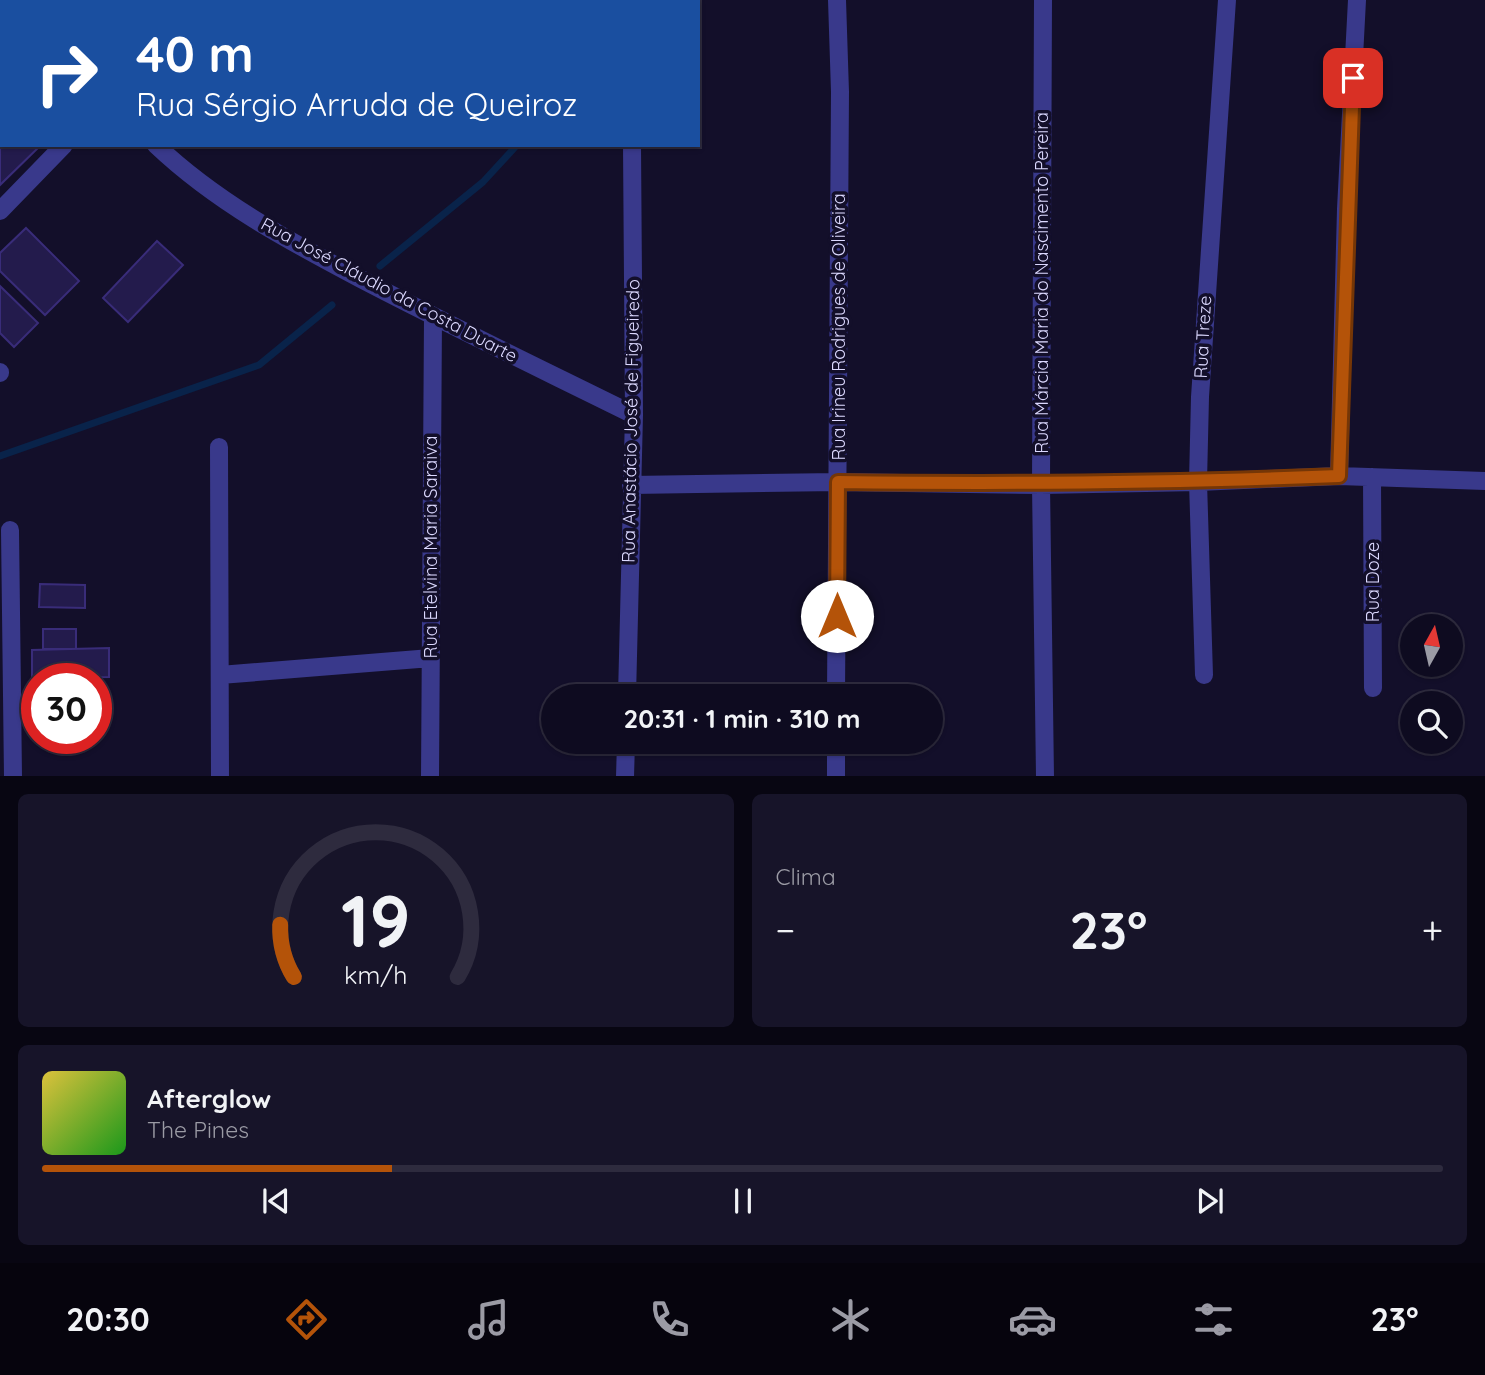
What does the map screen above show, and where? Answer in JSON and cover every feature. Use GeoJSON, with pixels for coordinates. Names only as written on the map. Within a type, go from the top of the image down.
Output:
{"type":"FeatureCollection","features":[{"type":"Feature","properties":{"kind":"street","name":"Rua Irineu Rodrigues de Oliveira"},"geometry":{"type":"LineString","coordinates":[[836,684],[840,92],[837,0]]}},
{"type":"Feature","properties":{"kind":"street","name":"Rua Márcia Maria do Nascimento Pereira"},"geometry":{"type":"LineString","coordinates":[[1043,0],[1041,485],[1045,776]]}},
{"type":"Feature","properties":{"kind":"street","name":"Rua Treze"},"geometry":{"type":"LineString","coordinates":[[1204,676],[1198,482],[1202,347],[1227,0]]}},
{"type":"Feature","properties":{"kind":"street"},"geometry":{"type":"LineString","coordinates":[[1339,476],[1346,209],[1357,0]]}},
{"type":"Feature","properties":{"kind":"street"},"geometry":{"type":"LineString","coordinates":[[0,211],[62,147]]}},
{"type":"Feature","properties":{"kind":"street","name":"Rua José Cláudio da Costa Duarte"},"geometry":{"type":"LineString","coordinates":[[158,147],[182,169],[236,209],[433,317],[634,415]]}},
{"type":"Feature","properties":{"kind":"street","name":"Rua Anastácio José de Figueiredo"},"geometry":{"type":"LineString","coordinates":[[627,684],[634,415],[632,147]]}},
{"type":"Feature","properties":{"kind":"street","name":"Rua Etelvina Maria Saraiva"},"geometry":{"type":"LineString","coordinates":[[430,776],[433,317]]}},
{"type":"Feature","properties":{"kind":"street"},"geometry":{"type":"LineString","coordinates":[[219,447],[220,776]]}},
{"type":"Feature","properties":{"kind":"street"},"geometry":{"type":"LineString","coordinates":[[631,485],[838,482],[1041,485],[1339,476],[1485,481]]}},
{"type":"Feature","properties":{"kind":"street","name":"Rua Doze"},"geometry":{"type":"LineString","coordinates":[[1372,477],[1373,688]]}},
{"type":"Feature","properties":{"kind":"street"},"geometry":{"type":"LineString","coordinates":[[10,530],[13,776]]}},
{"type":"Feature","properties":{"kind":"street"},"geometry":{"type":"LineString","coordinates":[[219,675],[430,658]]}},
{"type":"Feature","properties":{"kind":"street"},"geometry":{"type":"LineString","coordinates":[[625,776],[626,754]]}},
{"type":"Feature","properties":{"kind":"street"},"geometry":{"type":"LineString","coordinates":[[836,754],[836,776]]}},
{"type":"Feature","properties":{"kind":"building"},"geometry":{"type":"Polygon","coordinates":[[[0,147],[39,147],[0,185],[0,147]]]}},
{"type":"Feature","properties":{"kind":"building"},"geometry":{"type":"Polygon","coordinates":[[[26,228],[79,281],[45,315],[0,271],[0,253],[26,228]]]}},
{"type":"Feature","properties":{"kind":"building"},"geometry":{"type":"Polygon","coordinates":[[[157,241],[183,265],[128,322],[103,298],[157,241]]]}},
{"type":"Feature","properties":{"kind":"building"},"geometry":{"type":"Polygon","coordinates":[[[0,286],[38,323],[14,347],[0,333],[0,286]]]}},
{"type":"Feature","properties":{"kind":"building"},"geometry":{"type":"Polygon","coordinates":[[[40,584],[85,585],[85,608],[39,607],[40,584]]]}},
{"type":"Feature","properties":{"kind":"building"},"geometry":{"type":"Polygon","coordinates":[[[43,629],[76,629],[76,649],[43,649],[43,629]]]}},
{"type":"Feature","properties":{"kind":"building"},"geometry":{"type":"Polygon","coordinates":[[[109,648],[109,663],[32,663],[32,650],[109,648]]]}},
{"type":"Feature","properties":{"kind":"waterway"},"geometry":{"type":"LineString","coordinates":[[380,266],[483,182],[515,147]]}},
{"type":"Feature","properties":{"kind":"waterway"},"geometry":{"type":"LineString","coordinates":[[0,456],[259,365],[332,305]]}},
{"type":"Feature","properties":{"kind":"route"},"geometry":{"type":"LineString","coordinates":[[837,616],[838,482],[1041,485],[1339,476],[1346,209],[1353,78]]}}]}
